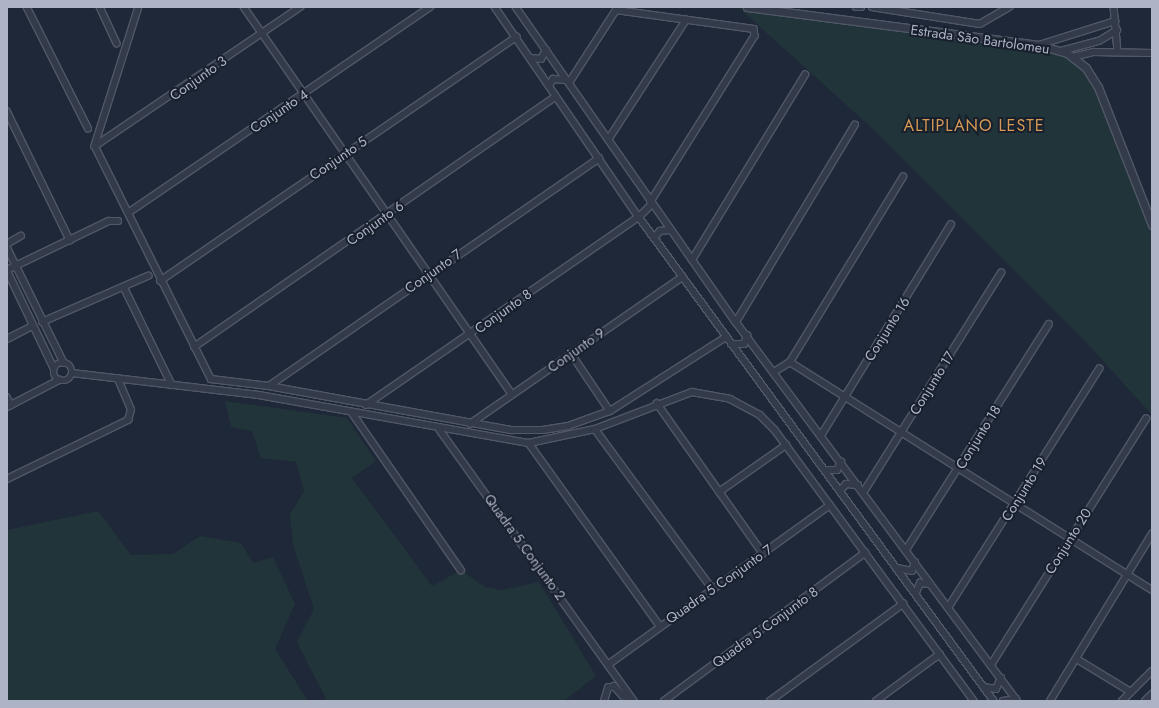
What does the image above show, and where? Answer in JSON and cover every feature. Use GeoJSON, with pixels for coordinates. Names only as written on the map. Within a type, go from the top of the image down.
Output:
{"type":"FeatureCollection","features":[{"type":"Feature","properties":{"kind":"street"},"geometry":{"type":"LineString","coordinates":[[27,7],[88,128]]}},
{"type":"Feature","properties":{"kind":"street"},"geometry":{"type":"LineString","coordinates":[[100,7],[117,43]]}},
{"type":"Feature","properties":{"kind":"street"},"geometry":{"type":"LineString","coordinates":[[139,7],[95,146],[160,281],[211,379],[269,386],[470,424],[512,430],[543,430],[568,426],[610,411],[726,337]]}},
{"type":"Feature","properties":{"kind":"street"},"geometry":{"type":"LineString","coordinates":[[244,7],[469,335],[512,394]]}},
{"type":"Feature","properties":{"kind":"street","name":"Conjunto 3"},"geometry":{"type":"LineString","coordinates":[[95,146],[300,7]]}},
{"type":"Feature","properties":{"kind":"street","name":"Conjunto 4"},"geometry":{"type":"LineString","coordinates":[[128,213],[304,95],[430,7]]}},
{"type":"Feature","properties":{"kind":"street"},"geometry":{"type":"LineString","coordinates":[[495,7],[555,97],[682,277],[826,470],[994,701]]}},
{"type":"Feature","properties":{"kind":"street"},"geometry":{"type":"LineString","coordinates":[[516,7],[670,230],[736,322],[822,434],[863,493],[1017,700]]}},
{"type":"Feature","properties":{"kind":"street","name":"Estrada São Bartolomeu"},"geometry":{"type":"LineString","coordinates":[[747,7],[1039,45],[1059,50],[1073,56],[1098,87],[1152,225]]}},
{"type":"Feature","properties":{"kind":"street"},"geometry":{"type":"LineString","coordinates":[[856,7],[861,7]]}},
{"type":"Feature","properties":{"kind":"street"},"geometry":{"type":"LineString","coordinates":[[872,7],[980,24],[1009,7]]}},
{"type":"Feature","properties":{"kind":"street"},"geometry":{"type":"LineString","coordinates":[[1113,9],[1118,37],[1118,52]]}},
{"type":"Feature","properties":{"kind":"street"},"geometry":{"type":"LineString","coordinates":[[568,81],[614,13],[620,10],[686,20],[608,140]]}},
{"type":"Feature","properties":{"kind":"street","name":"Conjunto 8"},"geometry":{"type":"LineString","coordinates":[[366,405],[639,217],[652,203],[755,36],[748,26],[686,20]]}},
{"type":"Feature","properties":{"kind":"street"},"geometry":{"type":"LineString","coordinates":[[1039,45],[1079,34],[1115,21]]}},
{"type":"Feature","properties":{"kind":"street"},"geometry":{"type":"LineString","coordinates":[[1059,40],[1059,50],[1099,40],[1116,30]]}},
{"type":"Feature","properties":{"kind":"street"},"geometry":{"type":"LineString","coordinates":[[1079,34],[1081,44]]}},
{"type":"Feature","properties":{"kind":"street","name":"Conjunto 5"},"geometry":{"type":"LineString","coordinates":[[160,281],[516,37]]}},
{"type":"Feature","properties":{"kind":"street"},"geometry":{"type":"LineString","coordinates":[[530,58],[541,58],[546,50]]}},
{"type":"Feature","properties":{"kind":"street"},"geometry":{"type":"LineString","coordinates":[[1073,56],[1118,52],[1152,53]]}},
{"type":"Feature","properties":{"kind":"street"},"geometry":{"type":"LineString","coordinates":[[692,260],[805,75]]}},
{"type":"Feature","properties":{"kind":"street"},"geometry":{"type":"LineString","coordinates":[[549,86],[553,79],[568,81]]}},
{"type":"Feature","properties":{"kind":"street","name":"Conjunto 6"},"geometry":{"type":"LineString","coordinates":[[194,348],[555,97]]}},
{"type":"Feature","properties":{"kind":"street"},"geometry":{"type":"LineString","coordinates":[[7,111],[70,240]]}},
{"type":"Feature","properties":{"kind":"street"},"geometry":{"type":"LineString","coordinates":[[736,322],[855,125]]}},
{"type":"Feature","properties":{"kind":"street","name":"Conjunto 7"},"geometry":{"type":"LineString","coordinates":[[269,386],[428,274],[598,158]]}},
{"type":"Feature","properties":{"kind":"street"},"geometry":{"type":"LineString","coordinates":[[774,372],[790,362],[903,177]]}},
{"type":"Feature","properties":{"kind":"street"},"geometry":{"type":"LineString","coordinates":[[59,380],[7,270],[109,221],[118,221]]}},
{"type":"Feature","properties":{"kind":"street","name":"Conjunto 16"},"geometry":{"type":"LineString","coordinates":[[822,434],[952,224]]}},
{"type":"Feature","properties":{"kind":"street"},"geometry":{"type":"LineString","coordinates":[[654,238],[660,231],[670,230]]}},
{"type":"Feature","properties":{"kind":"street"},"geometry":{"type":"LineString","coordinates":[[21,236],[7,245],[42,322],[64,363],[72,373],[172,386],[259,395],[440,430],[529,443],[595,429],[657,403],[692,392],[714,393],[760,415],[786,444],[974,701]]}},
{"type":"Feature","properties":{"kind":"street","name":"Conjunto 17"},"geometry":{"type":"LineString","coordinates":[[863,493],[1001,272]]}},
{"type":"Feature","properties":{"kind":"street"},"geometry":{"type":"LineString","coordinates":[[42,322],[148,276]]}},
{"type":"Feature","properties":{"kind":"street","name":"Conjunto 9"},"geometry":{"type":"LineString","coordinates":[[470,424],[682,277]]}},
{"type":"Feature","properties":{"kind":"street"},"geometry":{"type":"LineString","coordinates":[[124,287],[172,386]]}},
{"type":"Feature","properties":{"kind":"street","name":"Conjunto 18"},"geometry":{"type":"LineString","coordinates":[[906,550],[1049,324]]}},
{"type":"Feature","properties":{"kind":"street"},"geometry":{"type":"LineString","coordinates":[[7,339],[33,326]]}},
{"type":"Feature","properties":{"kind":"street"},"geometry":{"type":"LineString","coordinates":[[731,344],[744,344],[747,336]]}},
{"type":"Feature","properties":{"kind":"street"},"geometry":{"type":"LineString","coordinates":[[572,353],[610,411]]}},
{"type":"Feature","properties":{"kind":"street"},"geometry":{"type":"LineString","coordinates":[[790,362],[1152,590]]}},
{"type":"Feature","properties":{"kind":"street"},"geometry":{"type":"LineString","coordinates":[[54,368],[64,363]]}},
{"type":"Feature","properties":{"kind":"street","name":"Conjunto 19"},"geometry":{"type":"LineString","coordinates":[[948,608],[1099,368]]}},
{"type":"Feature","properties":{"kind":"street"},"geometry":{"type":"LineString","coordinates":[[7,397],[9,406],[59,380],[67,380],[72,373]]}},
{"type":"Feature","properties":{"kind":"street"},"geometry":{"type":"LineString","coordinates":[[7,479],[128,420],[131,410],[118,379]]}},
{"type":"Feature","properties":{"kind":"street"},"geometry":{"type":"LineString","coordinates":[[657,403],[763,553]]}},
{"type":"Feature","properties":{"kind":"street"},"geometry":{"type":"LineString","coordinates":[[353,414],[461,570]]}},
{"type":"Feature","properties":{"kind":"street","name":"Conjunto 20"},"geometry":{"type":"LineString","coordinates":[[991,665],[1069,538],[1146,419]]}},
{"type":"Feature","properties":{"kind":"street"},"geometry":{"type":"LineString","coordinates":[[595,429],[712,588]]}},
{"type":"Feature","properties":{"kind":"street","name":"Quadra 5 Conjunto 2"},"geometry":{"type":"LineString","coordinates":[[440,430],[609,664],[634,701]]}},
{"type":"Feature","properties":{"kind":"street"},"geometry":{"type":"LineString","coordinates":[[529,443],[660,626]]}},
{"type":"Feature","properties":{"kind":"street"},"geometry":{"type":"LineString","coordinates":[[719,492],[786,444]]}},
{"type":"Feature","properties":{"kind":"street"},"geometry":{"type":"LineString","coordinates":[[826,470],[837,470],[841,462]]}},
{"type":"Feature","properties":{"kind":"street"},"geometry":{"type":"LineString","coordinates":[[840,491],[846,484],[858,485]]}},
{"type":"Feature","properties":{"kind":"street","name":"Quadra 5 Conjunto 7"},"geometry":{"type":"LineString","coordinates":[[609,664],[712,588],[830,506]]}},
{"type":"Feature","properties":{"kind":"street"},"geometry":{"type":"LineString","coordinates":[[1050,701],[1077,659],[1126,574],[1152,534]]}},
{"type":"Feature","properties":{"kind":"street","name":"Quadra 5 Conjunto 8"},"geometry":{"type":"LineString","coordinates":[[664,701],[865,553]]}},
{"type":"Feature","properties":{"kind":"street"},"geometry":{"type":"LineString","coordinates":[[896,568],[912,571],[915,562]]}},
{"type":"Feature","properties":{"kind":"street"},"geometry":{"type":"LineString","coordinates":[[916,593],[920,583],[930,584]]}},
{"type":"Feature","properties":{"kind":"street"},"geometry":{"type":"LineString","coordinates":[[770,701],[903,604]]}},
{"type":"Feature","properties":{"kind":"street"},"geometry":{"type":"LineString","coordinates":[[876,701],[940,654]]}},
{"type":"Feature","properties":{"kind":"street"},"geometry":{"type":"LineString","coordinates":[[1077,659],[1131,692]]}},
{"type":"Feature","properties":{"kind":"street"},"geometry":{"type":"LineString","coordinates":[[1122,701],[1152,671]]}},
{"type":"Feature","properties":{"kind":"street"},"geometry":{"type":"LineString","coordinates":[[984,687],[996,689],[1001,678]]}},
{"type":"Feature","properties":{"kind":"street"},"geometry":{"type":"LineString","coordinates":[[604,701],[611,686],[617,686],[628,701]]}},
{"type":"Feature","properties":{"kind":"street"},"geometry":{"type":"LineString","coordinates":[[1145,701],[1152,694]]}},
{"type":"Feature","properties":{"kind":"street"},"geometry":{"type":"LineString","coordinates":[[1004,701],[1017,700]]}},
{"type":"Feature","properties":{"kind":"green space"},"geometry":{"type":"Polygon","coordinates":[[[738,7],[1057,48],[1091,68],[1101,82],[1152,214],[1152,415],[1085,341],[873,129],[738,7]]]}},
{"type":"Feature","properties":{"kind":"green space"},"geometry":{"type":"Polygon","coordinates":[[[225,401],[347,418],[376,461],[352,478],[432,586],[461,570],[485,587],[502,590],[539,582],[596,676],[564,701],[327,701],[297,642],[314,609],[293,545],[290,514],[304,491],[296,462],[261,458],[252,431],[231,427],[225,401]]]}},
{"type":"Feature","properties":{"kind":"green space"},"geometry":{"type":"Polygon","coordinates":[[[98,511],[131,555],[173,554],[200,536],[241,543],[253,563],[273,557],[295,604],[275,649],[308,701],[7,701],[7,530],[98,511]]]}},
{"type":"Feature","properties":{"kind":"district","name":"ALTIPLANO LESTE"},"geometry":{"type":"Point","coordinates":[974,126]}}]}
